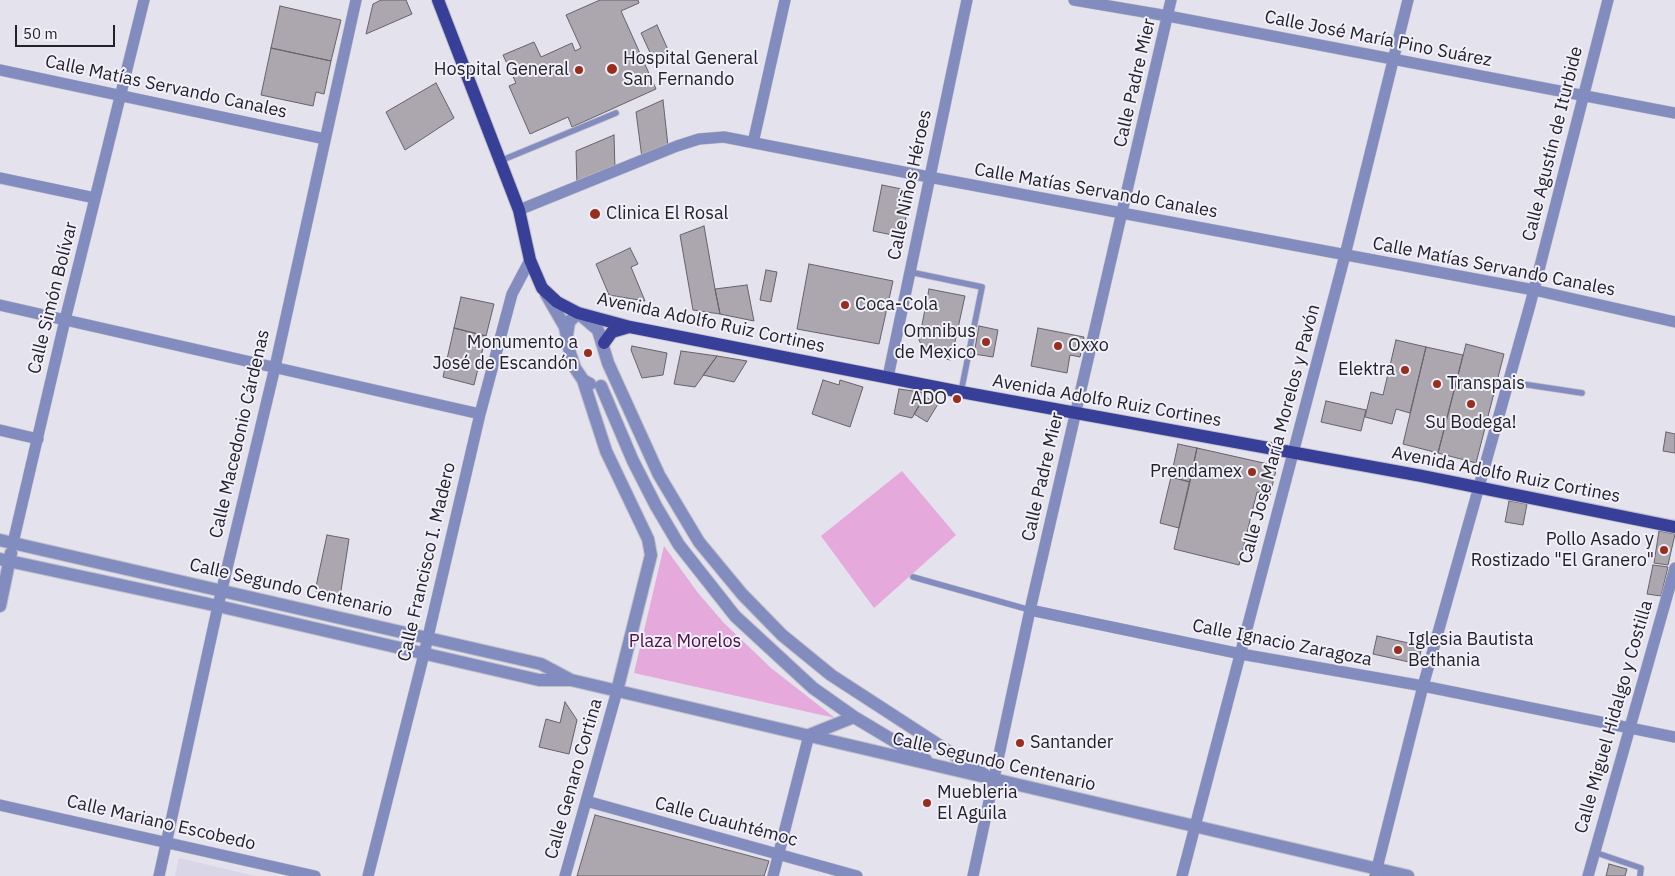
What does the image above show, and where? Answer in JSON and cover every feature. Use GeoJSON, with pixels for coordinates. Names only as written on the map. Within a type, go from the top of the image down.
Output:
{"type":"FeatureCollection","features":[{"type":"Feature","properties":{"kind":"main road"},"geometry":{"type":"LineString","coordinates":[[438,0],[519,210],[530,260],[542,288]]}},
{"type":"Feature","properties":{"kind":"main road","name":"Avenida Adolfo Ruiz Cortines"},"geometry":{"type":"LineString","coordinates":[[542,288],[557,302],[578,313],[630,327],[1076,414],[1292,452],[1675,527]]}},
{"type":"Feature","properties":{"kind":"main road"},"geometry":{"type":"LineString","coordinates":[[604,344],[612,332],[630,327]]}},
{"type":"Feature","properties":{"kind":"street","name":"Calle Simón Bolívar"},"geometry":{"type":"LineString","coordinates":[[0,606],[5,560],[14,543],[65,320],[144,0]]}},
{"type":"Feature","properties":{"kind":"street","name":"Calle Macedonio Cárdenas"},"geometry":{"type":"LineString","coordinates":[[159,876],[221,589],[275,367],[356,0]]}},
{"type":"Feature","properties":{"kind":"street"},"geometry":{"type":"LineString","coordinates":[[753,143],[785,0]]}},
{"type":"Feature","properties":{"kind":"street","name":"Calle Niños Héroes"},"geometry":{"type":"LineString","coordinates":[[888,377],[967,0]]}},
{"type":"Feature","properties":{"kind":"street","name":"Calle José María Pino Suárez"},"geometry":{"type":"LineString","coordinates":[[1074,0],[1168,16],[1675,113]]}},
{"type":"Feature","properties":{"kind":"street","name":"Calle Padre Mier"},"geometry":{"type":"LineString","coordinates":[[973,876],[1030,610],[1172,0]]}},
{"type":"Feature","properties":{"kind":"street","name":"Calle José María Morelos y Pavón"},"geometry":{"type":"LineString","coordinates":[[1182,876],[1242,654],[1292,452],[1345,255],[1408,0]]}},
{"type":"Feature","properties":{"kind":"street","name":"Calle Agustín de Iturbide"},"geometry":{"type":"LineString","coordinates":[[1376,873],[1423,686],[1534,290],[1608,0]]}},
{"type":"Feature","properties":{"kind":"street","name":"Calle Matías Servando Canales"},"geometry":{"type":"LineString","coordinates":[[0,70],[121,94],[325,139]]}},
{"type":"Feature","properties":{"kind":"street","name":"Calle Matías Servando Canales"},"geometry":{"type":"LineString","coordinates":[[519,210],[699,139],[724,137],[929,178],[1534,290],[1675,322]]}},
{"type":"Feature","properties":{"kind":"street"},"geometry":{"type":"LineString","coordinates":[[0,178],[95,198]]}},
{"type":"Feature","properties":{"kind":"street","name":"Calle Francisco I. Madero"},"geometry":{"type":"LineString","coordinates":[[368,876],[424,654],[480,414],[512,294],[530,260]]}},
{"type":"Feature","properties":{"kind":"street"},"geometry":{"type":"LineString","coordinates":[[542,288],[565,327],[573,363],[584,380],[606,450],[648,539],[651,555],[617,691]]}},
{"type":"Feature","properties":{"kind":"street"},"geometry":{"type":"LineString","coordinates":[[0,305],[480,414]]}},
{"type":"Feature","properties":{"kind":"street"},"geometry":{"type":"LineString","coordinates":[[567,336],[570,322],[578,313],[594,324],[604,344],[608,363],[658,475],[677,508],[719,569],[749,602],[782,634],[831,675],[994,780]]}},
{"type":"Feature","properties":{"kind":"street"},"geometry":{"type":"LineString","coordinates":[[601,386],[606,379],[608,363]]}},
{"type":"Feature","properties":{"kind":"street"},"geometry":{"type":"LineString","coordinates":[[584,380],[593,385],[601,386]]}},
{"type":"Feature","properties":{"kind":"street"},"geometry":{"type":"LineString","coordinates":[[601,386],[633,462],[656,506],[679,545],[735,616],[813,688],[854,717],[934,766]]}},
{"type":"Feature","properties":{"kind":"street"},"geometry":{"type":"LineString","coordinates":[[0,430],[38,439]]}},
{"type":"Feature","properties":{"kind":"street","name":"Calle Segundo Centenario"},"geometry":{"type":"LineString","coordinates":[[0,540],[221,589],[541,664],[571,680]]}},
{"type":"Feature","properties":{"kind":"street","name":"Calle Segundo Centenario"},"geometry":{"type":"LineString","coordinates":[[5,560],[218,606],[539,680],[571,680],[1196,827],[1376,873],[1408,876]]}},
{"type":"Feature","properties":{"kind":"street","name":"Calle Miguel Hidalgo y Costilla"},"geometry":{"type":"LineString","coordinates":[[1588,876],[1675,568]]}},
{"type":"Feature","properties":{"kind":"street"},"geometry":{"type":"LineString","coordinates":[[735,616],[749,602]]}},
{"type":"Feature","properties":{"kind":"street","name":"Calle Ignacio Zaragoza"},"geometry":{"type":"LineString","coordinates":[[1030,610],[1242,654],[1423,686],[1675,738]]}},
{"type":"Feature","properties":{"kind":"street","name":"Calle Genaro Cortina"},"geometry":{"type":"LineString","coordinates":[[565,876],[617,691]]}},
{"type":"Feature","properties":{"kind":"street"},"geometry":{"type":"LineString","coordinates":[[774,876],[809,735],[854,717]]}},
{"type":"Feature","properties":{"kind":"street","name":"Calle Cuauhtémoc"},"geometry":{"type":"LineString","coordinates":[[586,801],[857,876]]}},
{"type":"Feature","properties":{"kind":"street","name":"Calle Mariano Escobedo"},"geometry":{"type":"LineString","coordinates":[[0,805],[315,876]]}},
{"type":"Feature","properties":{"kind":"lane"},"geometry":{"type":"LineString","coordinates":[[500,161],[616,113]]}},
{"type":"Feature","properties":{"kind":"lane"},"geometry":{"type":"LineString","coordinates":[[910,272],[982,287],[961,392]]}},
{"type":"Feature","properties":{"kind":"lane"},"geometry":{"type":"LineString","coordinates":[[1509,382],[1582,394]]}},
{"type":"Feature","properties":{"kind":"lane"},"geometry":{"type":"LineString","coordinates":[[913,577],[1030,610]]}},
{"type":"Feature","properties":{"kind":"lane"},"geometry":{"type":"LineString","coordinates":[[1594,852],[1641,868],[1640,876]]}},
{"type":"Feature","properties":{"kind":"shaded area"},"geometry":{"type":"Polygon","coordinates":[[[179,858],[255,876],[175,876],[179,858]]]}},
{"type":"Feature","properties":{"kind":"green space"},"geometry":{"type":"Polygon","coordinates":[[[902,471],[956,535],[874,608],[821,536],[902,471]]]}},
{"type":"Feature","properties":{"kind":"green space","name":"Plaza Morelos"},"geometry":{"type":"Polygon","coordinates":[[[664,546],[698,593],[724,623],[771,668],[835,718],[634,673],[664,546]]]}},
{"type":"Feature","properties":{"kind":"building"},"geometry":{"type":"Polygon","coordinates":[[[381,0],[406,0],[412,14],[366,34],[373,4],[381,0]]]}},
{"type":"Feature","properties":{"kind":"building","name":"Hospital General"},"geometry":{"type":"Polygon","coordinates":[[[600,0],[638,0],[639,3],[621,11],[656,89],[572,127],[568,117],[530,134],[509,86],[516,83],[503,55],[534,42],[541,57],[572,43],[575,51],[581,48],[566,15],[600,0]]]}},
{"type":"Feature","properties":{"kind":"building"},"geometry":{"type":"Polygon","coordinates":[[[280,6],[341,20],[331,61],[271,48],[280,6]]]}},
{"type":"Feature","properties":{"kind":"building"},"geometry":{"type":"Polygon","coordinates":[[[657,25],[669,52],[653,59],[641,33],[657,25]]]}},
{"type":"Feature","properties":{"kind":"building"},"geometry":{"type":"Polygon","coordinates":[[[271,48],[331,61],[324,94],[316,92],[313,106],[261,95],[271,48]]]}},
{"type":"Feature","properties":{"kind":"building"},"geometry":{"type":"Polygon","coordinates":[[[436,83],[454,118],[405,150],[386,112],[436,83]]]}},
{"type":"Feature","properties":{"kind":"building"},"geometry":{"type":"Polygon","coordinates":[[[663,100],[668,146],[642,158],[636,112],[663,100]]]}},
{"type":"Feature","properties":{"kind":"building"},"geometry":{"type":"Polygon","coordinates":[[[614,135],[615,170],[577,186],[576,151],[614,135]]]}},
{"type":"Feature","properties":{"kind":"building"},"geometry":{"type":"Polygon","coordinates":[[[882,185],[911,191],[902,237],[873,231],[882,185]]]}},
{"type":"Feature","properties":{"kind":"building"},"geometry":{"type":"Polygon","coordinates":[[[704,226],[720,314],[693,310],[680,235],[704,226]]]}},
{"type":"Feature","properties":{"kind":"building"},"geometry":{"type":"Polygon","coordinates":[[[630,248],[638,264],[631,267],[645,301],[609,295],[596,264],[630,248]]]}},
{"type":"Feature","properties":{"kind":"building","name":"Coca-Cola"},"geometry":{"type":"Polygon","coordinates":[[[809,264],[893,281],[879,344],[797,329],[809,264]]]}},
{"type":"Feature","properties":{"kind":"building"},"geometry":{"type":"Polygon","coordinates":[[[766,270],[777,272],[771,302],[760,300],[766,270]]]}},
{"type":"Feature","properties":{"kind":"building"},"geometry":{"type":"Polygon","coordinates":[[[747,285],[754,321],[720,314],[715,289],[747,285]]]}},
{"type":"Feature","properties":{"kind":"building"},"geometry":{"type":"Polygon","coordinates":[[[929,289],[965,296],[951,360],[926,355],[919,340],[929,289]]]}},
{"type":"Feature","properties":{"kind":"building"},"geometry":{"type":"Polygon","coordinates":[[[461,297],[494,304],[486,336],[454,328],[461,297]]]}},
{"type":"Feature","properties":{"kind":"building"},"geometry":{"type":"Polygon","coordinates":[[[979,326],[998,330],[993,357],[974,354],[979,326]]]}},
{"type":"Feature","properties":{"kind":"building"},"geometry":{"type":"Polygon","coordinates":[[[454,328],[486,336],[474,385],[443,377],[454,328]]]}},
{"type":"Feature","properties":{"kind":"building","name":"Oxxo"},"geometry":{"type":"Polygon","coordinates":[[[1038,328],[1084,337],[1080,357],[1070,355],[1067,373],[1031,366],[1038,328]]]}},
{"type":"Feature","properties":{"kind":"building","name":"Elektra"},"geometry":{"type":"Polygon","coordinates":[[[1396,340],[1426,347],[1410,413],[1396,409],[1392,424],[1365,417],[1371,392],[1383,395],[1396,340]]]}},
{"type":"Feature","properties":{"kind":"building","name":"Su Bodega!"},"geometry":{"type":"Polygon","coordinates":[[[1466,344],[1504,354],[1476,463],[1438,453],[1466,344]]]}},
{"type":"Feature","properties":{"kind":"building"},"geometry":{"type":"Polygon","coordinates":[[[632,346],[667,353],[663,375],[642,378],[631,350],[632,346]]]}},
{"type":"Feature","properties":{"kind":"building","name":"Transpais"},"geometry":{"type":"Polygon","coordinates":[[[1426,347],[1463,355],[1438,453],[1403,444],[1426,347]]]}},
{"type":"Feature","properties":{"kind":"building"},"geometry":{"type":"Polygon","coordinates":[[[681,351],[717,356],[695,387],[674,384],[681,351]]]}},
{"type":"Feature","properties":{"kind":"building"},"geometry":{"type":"Polygon","coordinates":[[[717,356],[747,361],[734,382],[703,375],[717,356]]]}},
{"type":"Feature","properties":{"kind":"building"},"geometry":{"type":"Polygon","coordinates":[[[823,380],[839,385],[840,380],[863,387],[850,427],[812,414],[823,380]]]}},
{"type":"Feature","properties":{"kind":"building"},"geometry":{"type":"Polygon","coordinates":[[[899,389],[927,393],[912,418],[894,414],[899,389]]]}},
{"type":"Feature","properties":{"kind":"building"},"geometry":{"type":"Polygon","coordinates":[[[924,396],[938,404],[927,422],[914,414],[924,396]]]}},
{"type":"Feature","properties":{"kind":"building"},"geometry":{"type":"Polygon","coordinates":[[[1326,401],[1366,410],[1361,431],[1321,422],[1326,401]]]}},
{"type":"Feature","properties":{"kind":"building"},"geometry":{"type":"Polygon","coordinates":[[[1666,432],[1675,434],[1675,453],[1663,451],[1666,432]]]}},
{"type":"Feature","properties":{"kind":"building"},"geometry":{"type":"Polygon","coordinates":[[[1178,444],[1197,448],[1190,482],[1171,477],[1178,444]]]}},
{"type":"Feature","properties":{"kind":"building"},"geometry":{"type":"Polygon","coordinates":[[[1197,448],[1277,466],[1270,495],[1257,492],[1239,565],[1174,549],[1197,448]]]}},
{"type":"Feature","properties":{"kind":"building"},"geometry":{"type":"Polygon","coordinates":[[[1171,477],[1190,482],[1179,528],[1160,523],[1171,477]]]}},
{"type":"Feature","properties":{"kind":"building"},"geometry":{"type":"Polygon","coordinates":[[[1509,501],[1527,504],[1523,525],[1505,522],[1509,501]]]}},
{"type":"Feature","properties":{"kind":"building","name":"Pollo Asado y Rostizado \"El Granero\""},"geometry":{"type":"Polygon","coordinates":[[[1659,531],[1675,534],[1668,565],[1654,563],[1659,531]]]}},
{"type":"Feature","properties":{"kind":"building"},"geometry":{"type":"Polygon","coordinates":[[[327,535],[349,539],[340,597],[315,591],[327,535]]]}},
{"type":"Feature","properties":{"kind":"building"},"geometry":{"type":"Polygon","coordinates":[[[1653,565],[1668,567],[1661,596],[1647,594],[1653,565]]]}},
{"type":"Feature","properties":{"kind":"building","name":"Iglesia Bautista Bethania"},"geometry":{"type":"Polygon","coordinates":[[[1377,636],[1422,646],[1418,664],[1373,654],[1377,636]]]}},
{"type":"Feature","properties":{"kind":"building"},"geometry":{"type":"Polygon","coordinates":[[[565,702],[577,720],[569,754],[539,747],[546,719],[560,723],[565,702]]]}},
{"type":"Feature","properties":{"kind":"building"},"geometry":{"type":"Polygon","coordinates":[[[595,815],[769,861],[764,876],[577,876],[595,815]]]}},
{"type":"Feature","properties":{"kind":"building"},"geometry":{"type":"Polygon","coordinates":[[[1609,864],[1627,869],[1625,876],[1606,876],[1609,864]]]}},
{"type":"Feature","properties":{"kind":"place","name":"Hospital General San Fernando"},"geometry":{"type":"Point","coordinates":[612,69]}},
{"type":"Feature","properties":{"kind":"place","name":"Hospital General"},"geometry":{"type":"Point","coordinates":[579,70]}},
{"type":"Feature","properties":{"kind":"place","name":"Clinica El Rosal"},"geometry":{"type":"Point","coordinates":[595,214]}},
{"type":"Feature","properties":{"kind":"place","name":"Coca-Cola"},"geometry":{"type":"Point","coordinates":[845,305]}},
{"type":"Feature","properties":{"kind":"place","name":"Omnibus de Mexico"},"geometry":{"type":"Point","coordinates":[986,342]}},
{"type":"Feature","properties":{"kind":"place","name":"Oxxo"},"geometry":{"type":"Point","coordinates":[1058,346]}},
{"type":"Feature","properties":{"kind":"place","name":"Monumento a José de Escandón"},"geometry":{"type":"Point","coordinates":[588,353]}},
{"type":"Feature","properties":{"kind":"place","name":"Elektra"},"geometry":{"type":"Point","coordinates":[1405,370]}},
{"type":"Feature","properties":{"kind":"place","name":"Transpais"},"geometry":{"type":"Point","coordinates":[1437,384]}},
{"type":"Feature","properties":{"kind":"place","name":"ADO"},"geometry":{"type":"Point","coordinates":[957,399]}},
{"type":"Feature","properties":{"kind":"place","name":"Su Bodega!"},"geometry":{"type":"Point","coordinates":[1471,404]}},
{"type":"Feature","properties":{"kind":"place","name":"Prendamex"},"geometry":{"type":"Point","coordinates":[1252,472]}},
{"type":"Feature","properties":{"kind":"place","name":"Pollo Asado y Rostizado \"El Granero\""},"geometry":{"type":"Point","coordinates":[1664,550]}},
{"type":"Feature","properties":{"kind":"place","name":"Iglesia Bautista Bethania"},"geometry":{"type":"Point","coordinates":[1398,650]}},
{"type":"Feature","properties":{"kind":"place","name":"Santander"},"geometry":{"type":"Point","coordinates":[1020,743]}},
{"type":"Feature","properties":{"kind":"place","name":"Muebleria El Aguila"},"geometry":{"type":"Point","coordinates":[927,803]}}]}
